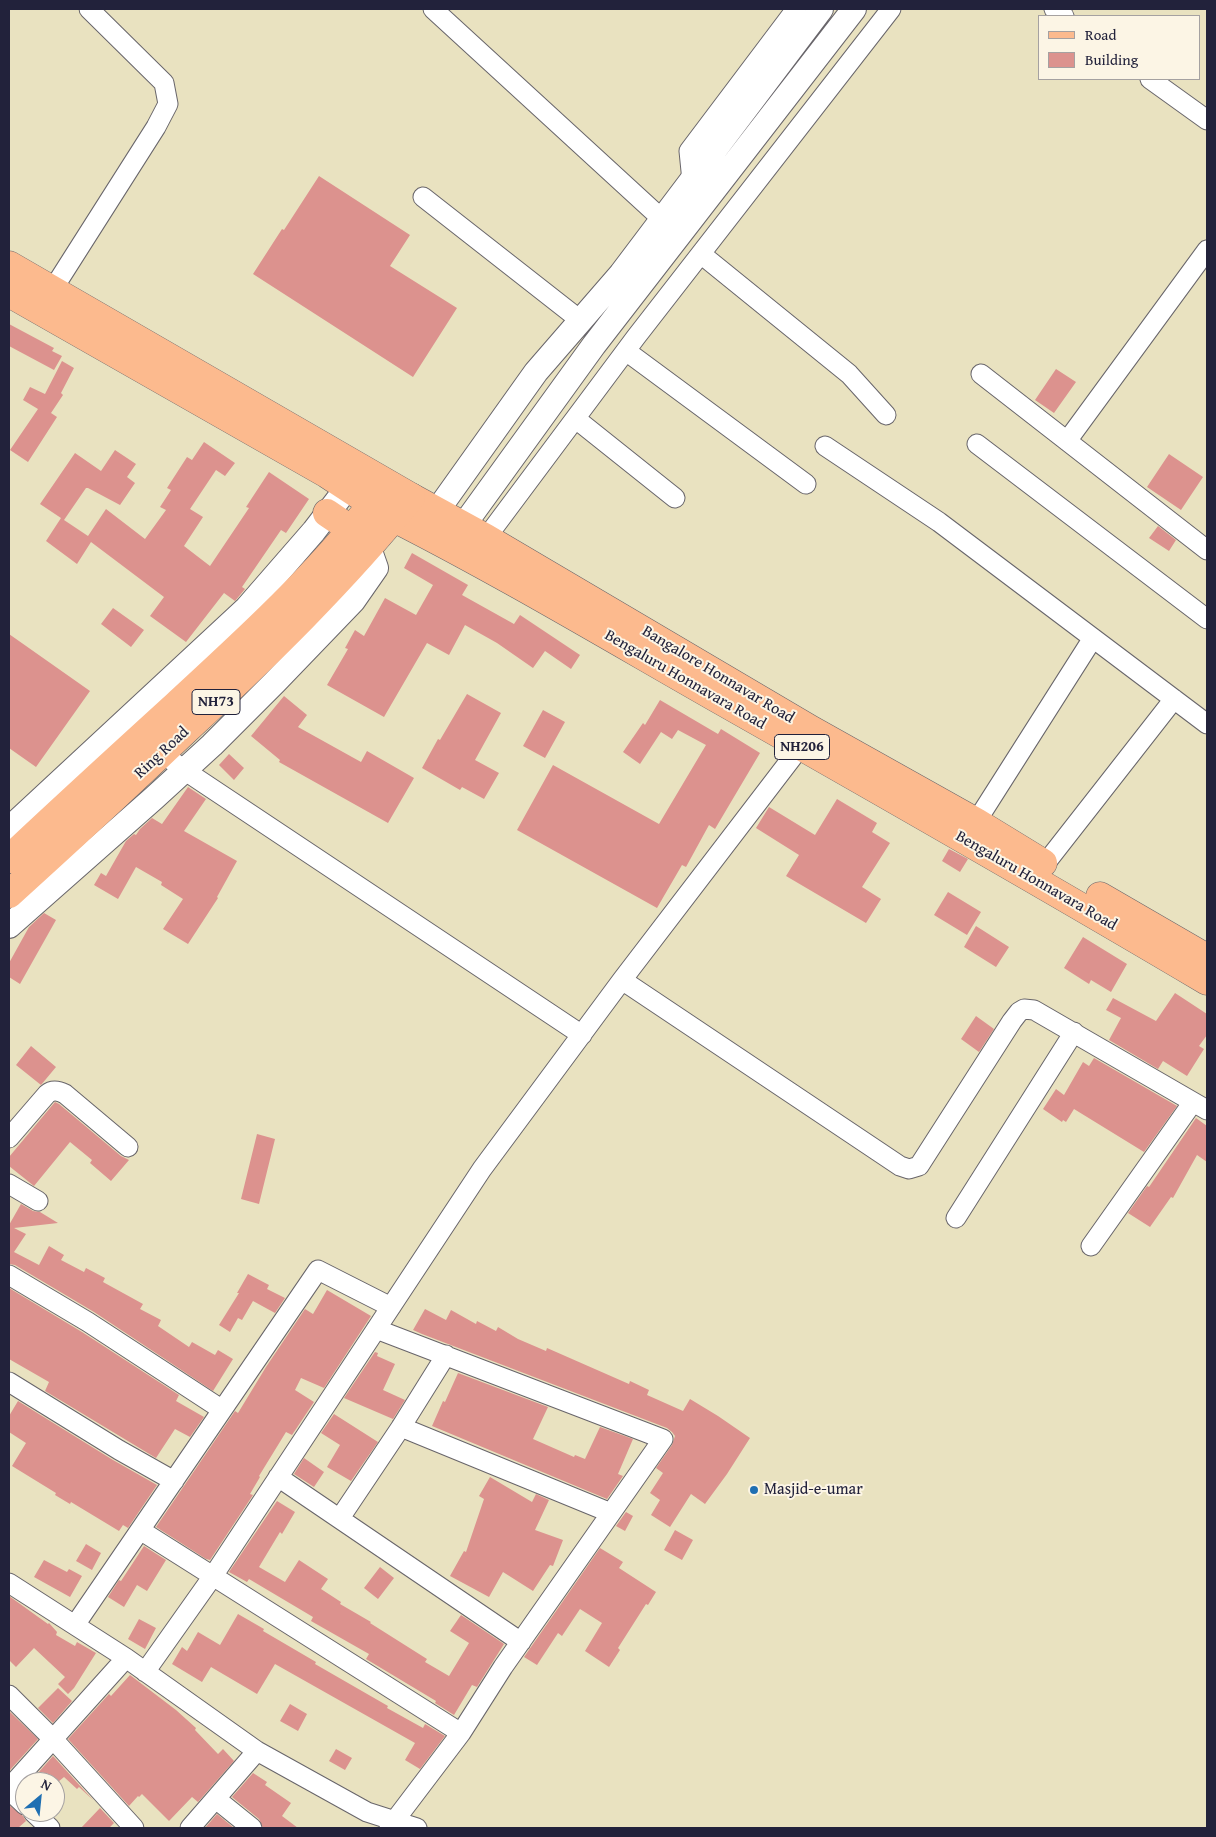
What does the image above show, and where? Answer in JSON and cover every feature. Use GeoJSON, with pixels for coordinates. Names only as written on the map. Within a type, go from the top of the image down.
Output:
{"type":"FeatureCollection","features":[{"type":"Feature","properties":{"kind":"main road"},"geometry":{"type":"LineString","coordinates":[[9,265],[53,289],[385,502]]}},
{"type":"Feature","properties":{"kind":"main road"},"geometry":{"type":"LineString","coordinates":[[9,293],[327,474],[347,488],[385,502]]}},
{"type":"Feature","properties":{"kind":"main road","name":"Bangalore Honnavar Road"},"geometry":{"type":"LineString","coordinates":[[411,497],[429,522],[466,537],[976,822],[1207,958]]}},
{"type":"Feature","properties":{"kind":"main road","name":"Ring Road"},"geometry":{"type":"LineString","coordinates":[[9,894],[162,753],[320,601],[385,502],[411,497]]}},
{"type":"Feature","properties":{"kind":"main road","name":"NH206"},"geometry":{"type":"LineString","coordinates":[[385,502],[429,522]]}},
{"type":"Feature","properties":{"kind":"main road"},"geometry":{"type":"LineString","coordinates":[[327,513],[361,539]]}},
{"type":"Feature","properties":{"kind":"main road","name":"Bengaluru Honnavara Road"},"geometry":{"type":"LineString","coordinates":[[466,537],[801,746],[1207,980]]}},
{"type":"Feature","properties":{"kind":"main road","name":"Ring Road"},"geometry":{"type":"LineString","coordinates":[[9,858],[92,767],[198,670],[241,646],[306,580],[361,539]]}},
{"type":"Feature","properties":{"kind":"street"},"geometry":{"type":"LineString","coordinates":[[53,289],[156,127],[168,104],[164,83],[89,9]]}},
{"type":"Feature","properties":{"kind":"street"},"geometry":{"type":"LineString","coordinates":[[433,9],[663,220]]}},
{"type":"Feature","properties":{"kind":"street"},"geometry":{"type":"LineString","coordinates":[[692,181],[689,151],[796,9]]}},
{"type":"Feature","properties":{"kind":"street"},"geometry":{"type":"LineString","coordinates":[[429,522],[536,372],[621,274],[822,9]]}},
{"type":"Feature","properties":{"kind":"street"},"geometry":{"type":"LineString","coordinates":[[466,537],[594,345],[854,9]]}},
{"type":"Feature","properties":{"kind":"street"},"geometry":{"type":"LineString","coordinates":[[466,537],[576,419],[626,351],[890,9]]}},
{"type":"Feature","properties":{"kind":"street"},"geometry":{"type":"LineString","coordinates":[[1151,80],[1207,120]]}},
{"type":"Feature","properties":{"kind":"street"},"geometry":{"type":"LineString","coordinates":[[422,197],[580,320]]}},
{"type":"Feature","properties":{"kind":"street"},"geometry":{"type":"LineString","coordinates":[[1067,441],[1207,250]]}},
{"type":"Feature","properties":{"kind":"street"},"geometry":{"type":"LineString","coordinates":[[701,254],[849,374],[886,415]]}},
{"type":"Feature","properties":{"kind":"street"},"geometry":{"type":"LineString","coordinates":[[626,351],[806,484]]}},
{"type":"Feature","properties":{"kind":"street"},"geometry":{"type":"LineString","coordinates":[[980,374],[1207,550]]}},
{"type":"Feature","properties":{"kind":"street"},"geometry":{"type":"LineString","coordinates":[[576,419],[675,498]]}},
{"type":"Feature","properties":{"kind":"street"},"geometry":{"type":"LineString","coordinates":[[977,444],[1207,619]]}},
{"type":"Feature","properties":{"kind":"street"},"geometry":{"type":"LineString","coordinates":[[825,446],[939,522],[1207,724]]}},
{"type":"Feature","properties":{"kind":"street"},"geometry":{"type":"LineString","coordinates":[[198,670],[247,608],[314,531],[347,488]]}},
{"type":"Feature","properties":{"kind":"street"},"geometry":{"type":"LineString","coordinates":[[9,926],[184,770],[275,682],[353,601],[376,568],[361,539]]}},
{"type":"Feature","properties":{"kind":"street"},"geometry":{"type":"LineString","coordinates":[[976,822],[1093,638]]}},
{"type":"Feature","properties":{"kind":"street"},"geometry":{"type":"LineString","coordinates":[[1045,864],[1174,699]]}},
{"type":"Feature","properties":{"kind":"street"},"geometry":{"type":"LineString","coordinates":[[145,1672],[213,1576],[482,1169],[622,980],[801,746]]}},
{"type":"Feature","properties":{"kind":"street"},"geometry":{"type":"LineString","coordinates":[[162,753],[184,770],[582,1035]]}},
{"type":"Feature","properties":{"kind":"street"},"geometry":{"type":"LineString","coordinates":[[9,829],[92,767]]}},
{"type":"Feature","properties":{"kind":"street"},"geometry":{"type":"LineString","coordinates":[[622,980],[900,1166],[909,1169],[919,1166],[1019,1012],[1024,1009],[1034,1010],[1074,1032],[1200,1106],[1091,1246]]}},
{"type":"Feature","properties":{"kind":"street"},"geometry":{"type":"LineString","coordinates":[[956,1218],[1074,1032]]}},
{"type":"Feature","properties":{"kind":"street"},"geometry":{"type":"LineString","coordinates":[[9,1138],[50,1091],[58,1091],[65,1094],[128,1147]]}},
{"type":"Feature","properties":{"kind":"street"},"geometry":{"type":"LineString","coordinates":[[9,1184],[38,1201]]}},
{"type":"Feature","properties":{"kind":"street"},"geometry":{"type":"LineString","coordinates":[[75,1625],[221,1409],[318,1270],[391,1307]]}},
{"type":"Feature","properties":{"kind":"street"},"geometry":{"type":"LineString","coordinates":[[9,1275],[88,1322],[221,1409]]}},
{"type":"Feature","properties":{"kind":"street"},"geometry":{"type":"LineString","coordinates":[[376,1329],[663,1438],[520,1642],[461,1733],[392,1824]]}},
{"type":"Feature","properties":{"kind":"street"},"geometry":{"type":"LineString","coordinates":[[340,1518],[401,1427],[446,1355]]}},
{"type":"Feature","properties":{"kind":"street"},"geometry":{"type":"LineString","coordinates":[[9,1382],[174,1481]]}},
{"type":"Feature","properties":{"kind":"street"},"geometry":{"type":"LineString","coordinates":[[401,1427],[611,1513]]}},
{"type":"Feature","properties":{"kind":"street"},"geometry":{"type":"LineString","coordinates":[[278,1477],[520,1642]]}},
{"type":"Feature","properties":{"kind":"street"},"geometry":{"type":"LineString","coordinates":[[140,1530],[461,1733]]}},
{"type":"Feature","properties":{"kind":"street"},"geometry":{"type":"LineString","coordinates":[[9,1583],[126,1658],[258,1751],[392,1824],[417,1828]]}},
{"type":"Feature","properties":{"kind":"street"},"geometry":{"type":"LineString","coordinates":[[9,1789],[126,1658]]}},
{"type":"Feature","properties":{"kind":"street"},"geometry":{"type":"LineString","coordinates":[[9,1695],[53,1739],[134,1828]]}},
{"type":"Feature","properties":{"kind":"street"},"geometry":{"type":"LineString","coordinates":[[190,1828],[258,1751]]}},
{"type":"Feature","properties":{"kind":"street"},"geometry":{"type":"LineString","coordinates":[[216,1799],[252,1828]]}},
{"type":"Feature","properties":{"kind":"building"},"geometry":{"type":"Polygon","coordinates":[[[319,176],[410,235],[390,266],[457,308],[413,377],[253,274],[319,176]]]}},
{"type":"Feature","properties":{"kind":"building"},"geometry":{"type":"Polygon","coordinates":[[[9,324],[54,348],[52,351],[62,356],[54,370],[9,346],[9,324]]]}},
{"type":"Feature","properties":{"kind":"building"},"geometry":{"type":"Polygon","coordinates":[[[62,361],[74,368],[61,393],[63,395],[51,413],[57,417],[28,462],[10,450],[38,409],[23,400],[30,387],[45,394],[62,361]]]}},
{"type":"Feature","properties":{"kind":"building"},"geometry":{"type":"Polygon","coordinates":[[[1056,369],[1076,382],[1054,413],[1035,400],[1056,369]]]}},
{"type":"Feature","properties":{"kind":"building"},"geometry":{"type":"Polygon","coordinates":[[[204,442],[235,463],[225,476],[216,470],[190,509],[203,517],[184,546],[210,566],[249,508],[246,507],[269,472],[309,499],[286,533],[281,530],[242,587],[245,589],[235,601],[224,593],[186,642],[150,616],[164,597],[91,542],[77,564],[46,541],[61,518],[40,504],[75,453],[101,471],[115,450],[136,464],[127,477],[135,483],[120,505],[86,488],[64,520],[88,536],[106,509],[145,539],[166,510],[160,507],[171,490],[167,488],[187,457],[192,460],[204,442]]]}},
{"type":"Feature","properties":{"kind":"building"},"geometry":{"type":"Polygon","coordinates":[[[1169,454],[1203,477],[1181,510],[1147,487],[1169,454]]]}},
{"type":"Feature","properties":{"kind":"building"},"geometry":{"type":"Polygon","coordinates":[[[1158,526],[1176,540],[1169,551],[1149,538],[1158,526]]]}},
{"type":"Feature","properties":{"kind":"building"},"geometry":{"type":"Polygon","coordinates":[[[412,553],[468,585],[462,595],[514,624],[520,615],[580,655],[571,669],[545,651],[533,668],[497,643],[465,625],[449,655],[427,643],[384,717],[327,685],[348,649],[345,648],[355,630],[364,636],[385,598],[416,615],[433,585],[404,568],[412,553]]]}},
{"type":"Feature","properties":{"kind":"building"},"geometry":{"type":"Polygon","coordinates":[[[113,608],[144,630],[131,647],[101,624],[113,608]]]}},
{"type":"Feature","properties":{"kind":"building"},"geometry":{"type":"Polygon","coordinates":[[[9,634],[90,691],[36,767],[9,748],[9,634]]]}},
{"type":"Feature","properties":{"kind":"building"},"geometry":{"type":"Polygon","coordinates":[[[467,694],[501,713],[475,760],[499,773],[484,799],[462,787],[460,790],[422,768],[467,694]]]}},
{"type":"Feature","properties":{"kind":"building"},"geometry":{"type":"Polygon","coordinates":[[[284,696],[307,715],[298,727],[361,762],[367,751],[414,778],[388,823],[279,762],[280,760],[251,736],[284,696]]]}},
{"type":"Feature","properties":{"kind":"building"},"geometry":{"type":"Polygon","coordinates":[[[660,700],[718,734],[721,729],[760,753],[715,829],[709,825],[686,867],[682,865],[657,908],[517,830],[553,765],[659,824],[706,745],[678,730],[672,739],[661,732],[640,764],[623,752],[643,723],[645,725],[660,700]]]}},
{"type":"Feature","properties":{"kind":"building"},"geometry":{"type":"Polygon","coordinates":[[[543,710],[565,722],[545,758],[523,746],[543,710]]]}},
{"type":"Feature","properties":{"kind":"building"},"geometry":{"type":"Polygon","coordinates":[[[229,754],[244,768],[234,780],[219,765],[229,754]]]}},
{"type":"Feature","properties":{"kind":"building"},"geometry":{"type":"Polygon","coordinates":[[[188,787],[206,799],[184,831],[237,861],[218,898],[188,944],[163,929],[183,899],[161,885],[162,882],[136,867],[118,899],[94,885],[101,873],[106,876],[126,841],[134,834],[136,835],[152,818],[162,824],[188,787]]]}},
{"type":"Feature","properties":{"kind":"building"},"geometry":{"type":"Polygon","coordinates":[[[837,799],[877,823],[872,832],[890,843],[862,887],[881,899],[866,923],[786,876],[799,855],[756,828],[769,807],[815,835],[837,799]]]}},
{"type":"Feature","properties":{"kind":"building"},"geometry":{"type":"Polygon","coordinates":[[[949,849],[968,859],[960,872],[942,861],[949,849]]]}},
{"type":"Feature","properties":{"kind":"building"},"geometry":{"type":"Polygon","coordinates":[[[948,892],[981,912],[967,935],[934,915],[948,892]]]}},
{"type":"Feature","properties":{"kind":"building"},"geometry":{"type":"Polygon","coordinates":[[[44,913],[56,920],[20,984],[9,977],[9,963],[29,927],[44,913]]]}},
{"type":"Feature","properties":{"kind":"building"},"geometry":{"type":"Polygon","coordinates":[[[976,926],[1009,947],[996,967],[964,947],[976,926]]]}},
{"type":"Feature","properties":{"kind":"building"},"geometry":{"type":"Polygon","coordinates":[[[1083,937],[1127,964],[1111,992],[1091,980],[1089,984],[1064,968],[1083,937]]]}},
{"type":"Feature","properties":{"kind":"building"},"geometry":{"type":"Polygon","coordinates":[[[1175,993],[1207,1014],[1207,1035],[1199,1046],[1204,1049],[1187,1076],[1163,1061],[1158,1069],[1109,1040],[1121,1018],[1106,1010],[1113,998],[1156,1021],[1175,993]]]}},
{"type":"Feature","properties":{"kind":"building"},"geometry":{"type":"Polygon","coordinates":[[[976,1016],[994,1029],[979,1052],[961,1039],[976,1016]]]}},
{"type":"Feature","properties":{"kind":"building"},"geometry":{"type":"Polygon","coordinates":[[[31,1046],[56,1067],[41,1085],[16,1065],[31,1046]]]}},
{"type":"Feature","properties":{"kind":"building"},"geometry":{"type":"Polygon","coordinates":[[[1094,1058],[1177,1106],[1144,1152],[1074,1109],[1066,1122],[1063,1120],[1062,1122],[1043,1109],[1056,1089],[1064,1095],[1083,1062],[1089,1066],[1094,1058]]]}},
{"type":"Feature","properties":{"kind":"building"},"geometry":{"type":"Polygon","coordinates":[[[55,1102],[121,1156],[129,1160],[111,1181],[90,1163],[92,1160],[70,1142],[34,1186],[9,1166],[9,1157],[55,1102]]]}},
{"type":"Feature","properties":{"kind":"building"},"geometry":{"type":"Polygon","coordinates":[[[1196,1118],[1207,1126],[1207,1162],[1197,1155],[1173,1198],[1171,1197],[1150,1227],[1128,1213],[1147,1186],[1149,1187],[1196,1118]]]}},
{"type":"Feature","properties":{"kind":"building"},"geometry":{"type":"Polygon","coordinates":[[[257,1134],[275,1139],[259,1204],[241,1199],[257,1134]]]}},
{"type":"Feature","properties":{"kind":"building"},"geometry":{"type":"Polygon","coordinates":[[[21,1204],[33,1211],[40,1212],[58,1223],[14,1228],[26,1234],[14,1252],[39,1265],[49,1246],[64,1255],[61,1260],[84,1272],[86,1268],[105,1278],[103,1282],[143,1304],[140,1309],[161,1320],[158,1326],[189,1347],[192,1342],[215,1355],[218,1350],[233,1359],[213,1391],[94,1312],[15,1265],[9,1264],[9,1225],[21,1204]]]}},
{"type":"Feature","properties":{"kind":"building"},"geometry":{"type":"Polygon","coordinates":[[[248,1274],[269,1285],[267,1289],[285,1298],[275,1313],[253,1301],[242,1320],[238,1318],[230,1332],[219,1325],[239,1293],[237,1293],[248,1274]]]}},
{"type":"Feature","properties":{"kind":"building"},"geometry":{"type":"Polygon","coordinates":[[[9,1288],[82,1332],[179,1395],[176,1401],[204,1417],[190,1437],[175,1429],[156,1458],[45,1391],[49,1382],[9,1359],[9,1288]]]}},
{"type":"Feature","properties":{"kind":"building"},"geometry":{"type":"Polygon","coordinates":[[[327,1290],[371,1316],[324,1388],[301,1378],[295,1390],[314,1402],[292,1435],[286,1432],[259,1476],[250,1494],[253,1495],[210,1560],[206,1559],[156,1527],[235,1411],[238,1413],[305,1309],[313,1314],[327,1290]]]}},
{"type":"Feature","properties":{"kind":"building"},"geometry":{"type":"Polygon","coordinates":[[[425,1309],[446,1320],[451,1310],[476,1324],[477,1321],[496,1331],[498,1327],[518,1339],[546,1351],[547,1348],[629,1384],[630,1381],[649,1390],[647,1395],[683,1411],[690,1399],[750,1438],[705,1504],[691,1494],[670,1527],[651,1515],[660,1500],[650,1493],[663,1473],[656,1468],[672,1445],[675,1436],[672,1432],[667,1428],[413,1330],[425,1309]]]}},
{"type":"Feature","properties":{"kind":"building"},"geometry":{"type":"Polygon","coordinates":[[[375,1352],[378,1353],[377,1356],[395,1364],[383,1390],[405,1400],[393,1419],[344,1398],[375,1352]]]}},
{"type":"Feature","properties":{"kind":"building"},"geometry":{"type":"Polygon","coordinates":[[[458,1373],[548,1407],[533,1439],[574,1457],[575,1455],[585,1459],[600,1427],[633,1439],[618,1474],[623,1476],[607,1499],[432,1426],[458,1373]]]}},
{"type":"Feature","properties":{"kind":"building"},"geometry":{"type":"Polygon","coordinates":[[[18,1401],[157,1485],[128,1528],[123,1525],[119,1531],[71,1502],[70,1504],[55,1495],[56,1493],[12,1466],[26,1443],[9,1432],[9,1416],[18,1401]]]}},
{"type":"Feature","properties":{"kind":"building"},"geometry":{"type":"Polygon","coordinates":[[[334,1414],[378,1442],[351,1481],[327,1467],[340,1445],[321,1433],[334,1414]]]}},
{"type":"Feature","properties":{"kind":"building"},"geometry":{"type":"Polygon","coordinates":[[[304,1458],[324,1472],[314,1487],[294,1474],[304,1458]]]}},
{"type":"Feature","properties":{"kind":"building"},"geometry":{"type":"Polygon","coordinates":[[[490,1477],[532,1502],[536,1494],[549,1500],[535,1530],[563,1540],[553,1566],[550,1565],[533,1591],[503,1572],[489,1597],[450,1576],[464,1551],[466,1552],[484,1499],[479,1496],[490,1477]]]}},
{"type":"Feature","properties":{"kind":"building"},"geometry":{"type":"Polygon","coordinates":[[[277,1501],[295,1512],[282,1534],[280,1532],[259,1567],[285,1582],[299,1560],[328,1579],[321,1589],[341,1602],[340,1604],[371,1622],[427,1659],[425,1662],[449,1676],[469,1643],[450,1631],[461,1615],[504,1644],[477,1687],[472,1685],[454,1715],[435,1703],[436,1701],[366,1659],[369,1654],[311,1621],[313,1617],[249,1579],[247,1582],[229,1572],[277,1501]]]}},
{"type":"Feature","properties":{"kind":"building"},"geometry":{"type":"Polygon","coordinates":[[[626,1512],[633,1516],[625,1531],[616,1526],[626,1512]]]}},
{"type":"Feature","properties":{"kind":"building"},"geometry":{"type":"Polygon","coordinates":[[[675,1530],[693,1540],[682,1560],[664,1550],[675,1530]]]}},
{"type":"Feature","properties":{"kind":"building"},"geometry":{"type":"Polygon","coordinates":[[[86,1544],[101,1553],[92,1570],[76,1561],[86,1544]]]}},
{"type":"Feature","properties":{"kind":"building"},"geometry":{"type":"Polygon","coordinates":[[[144,1546],[166,1560],[147,1591],[137,1585],[124,1607],[108,1597],[144,1546]]]}},
{"type":"Feature","properties":{"kind":"building"},"geometry":{"type":"Polygon","coordinates":[[[600,1548],[623,1562],[619,1568],[656,1592],[648,1605],[646,1604],[618,1648],[620,1650],[609,1667],[585,1651],[602,1623],[580,1609],[562,1636],[558,1633],[537,1665],[524,1657],[600,1548]]]}},
{"type":"Feature","properties":{"kind":"building"},"geometry":{"type":"Polygon","coordinates":[[[44,1560],[67,1572],[69,1569],[82,1576],[70,1597],[34,1577],[44,1560]]]}},
{"type":"Feature","properties":{"kind":"building"},"geometry":{"type":"Polygon","coordinates":[[[380,1567],[394,1578],[378,1599],[364,1588],[380,1567]]]}},
{"type":"Feature","properties":{"kind":"building"},"geometry":{"type":"Polygon","coordinates":[[[9,1596],[49,1623],[57,1632],[56,1635],[75,1646],[77,1642],[96,1653],[74,1688],[68,1694],[58,1684],[65,1677],[34,1648],[16,1667],[9,1660],[9,1596]]]}},
{"type":"Feature","properties":{"kind":"building"},"geometry":{"type":"Polygon","coordinates":[[[238,1614],[316,1662],[315,1664],[388,1706],[387,1708],[423,1728],[425,1724],[445,1736],[420,1769],[405,1760],[415,1743],[275,1664],[257,1694],[211,1667],[202,1682],[172,1664],[182,1647],[187,1651],[198,1632],[220,1645],[238,1614]]]}},
{"type":"Feature","properties":{"kind":"building"},"geometry":{"type":"Polygon","coordinates":[[[139,1619],[156,1628],[145,1649],[128,1639],[139,1619]]]}},
{"type":"Feature","properties":{"kind":"building"},"geometry":{"type":"Polygon","coordinates":[[[130,1675],[176,1710],[196,1728],[195,1730],[218,1754],[223,1749],[234,1761],[198,1802],[192,1797],[169,1821],[142,1794],[129,1806],[68,1739],[109,1694],[111,1696],[130,1675]]]}},
{"type":"Feature","properties":{"kind":"building"},"geometry":{"type":"Polygon","coordinates":[[[58,1688],[72,1701],[53,1723],[38,1708],[58,1688]]]}},
{"type":"Feature","properties":{"kind":"building"},"geometry":{"type":"Polygon","coordinates":[[[290,1704],[307,1714],[298,1731],[280,1721],[290,1704]]]}},
{"type":"Feature","properties":{"kind":"building"},"geometry":{"type":"Polygon","coordinates":[[[9,1711],[38,1739],[10,1770],[9,1769],[9,1711]]]}},
{"type":"Feature","properties":{"kind":"building"},"geometry":{"type":"Polygon","coordinates":[[[336,1749],[352,1758],[345,1770],[329,1761],[336,1749]]]}},
{"type":"Feature","properties":{"kind":"building"},"geometry":{"type":"Polygon","coordinates":[[[53,1756],[93,1800],[79,1787],[77,1789],[65,1778],[65,1772],[39,1772],[53,1756]]]}},
{"type":"Feature","properties":{"kind":"building"},"geometry":{"type":"Polygon","coordinates":[[[253,1773],[267,1782],[265,1785],[291,1803],[282,1816],[298,1828],[263,1828],[259,1819],[232,1797],[253,1773]]]}},
{"type":"Feature","properties":{"kind":"building"},"geometry":{"type":"Polygon","coordinates":[[[9,1805],[15,1810],[15,1822],[25,1822],[18,1828],[9,1828],[9,1805]]]}},
{"type":"Feature","properties":{"kind":"building"},"geometry":{"type":"Polygon","coordinates":[[[100,1808],[114,1823],[109,1828],[81,1828],[100,1808]]]}},
{"type":"Feature","properties":{"kind":"building"},"geometry":{"type":"Polygon","coordinates":[[[217,1814],[234,1828],[205,1828],[217,1814]]]}},
{"type":"Feature","properties":{"kind":"place","name":"Masjid-e-umar"},"geometry":{"type":"Point","coordinates":[754,1490]}}]}
